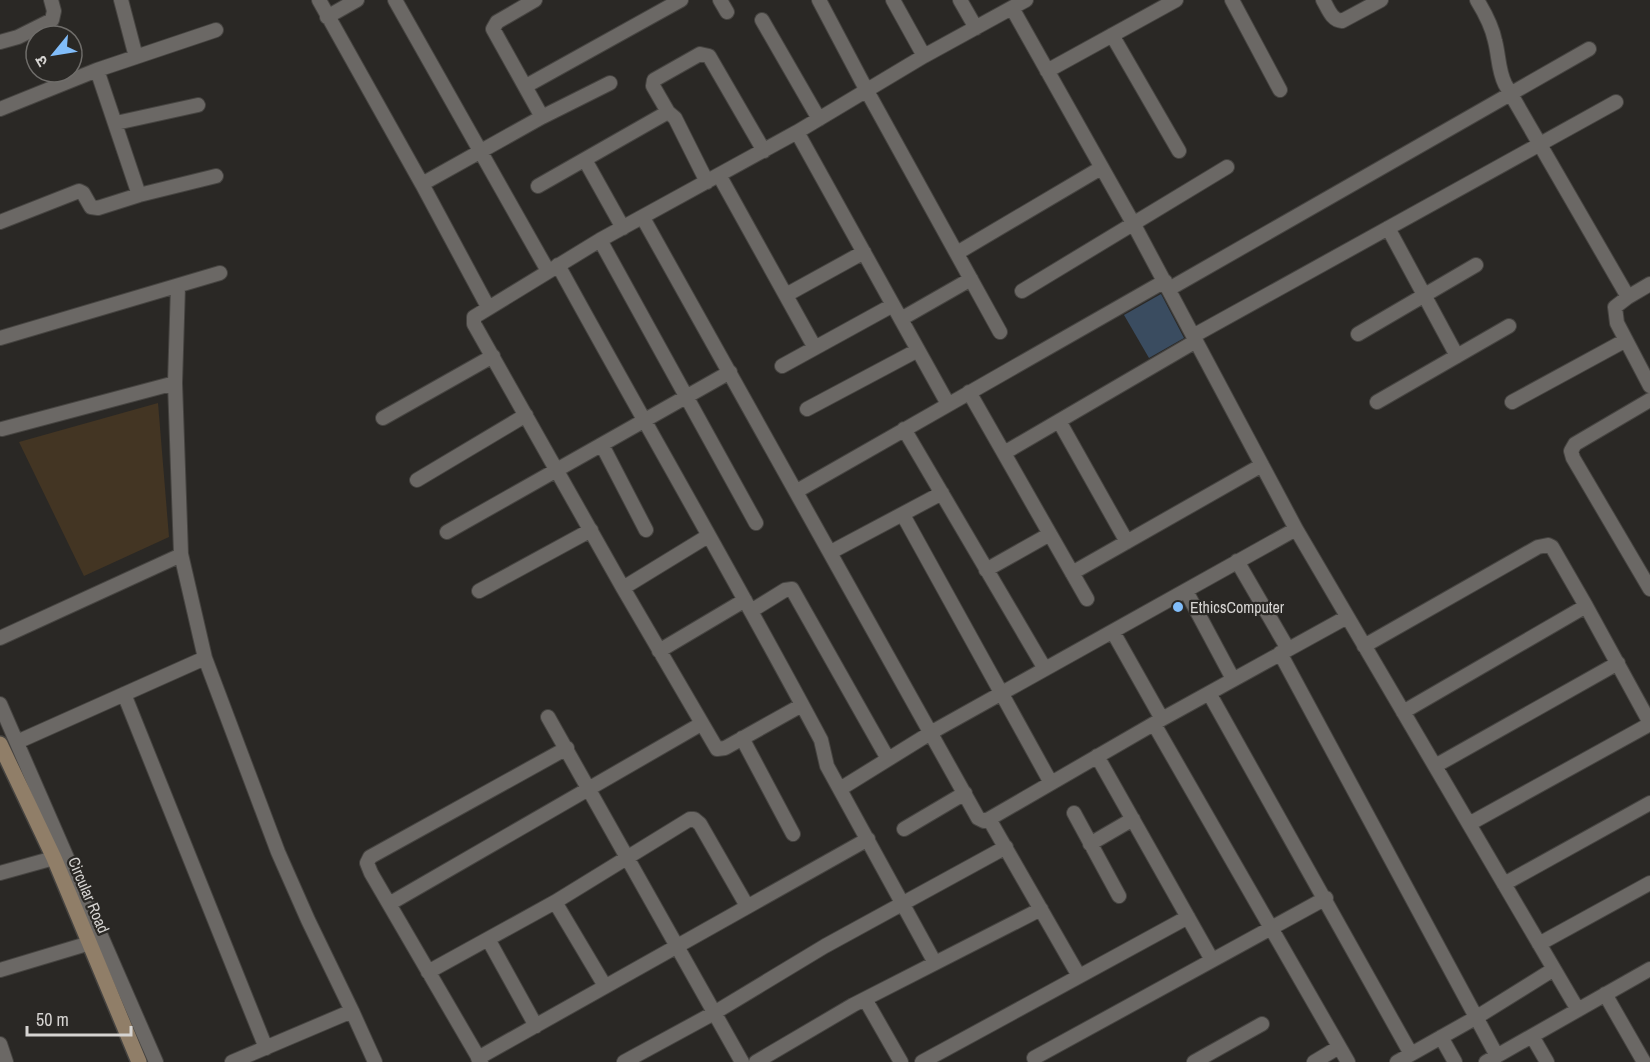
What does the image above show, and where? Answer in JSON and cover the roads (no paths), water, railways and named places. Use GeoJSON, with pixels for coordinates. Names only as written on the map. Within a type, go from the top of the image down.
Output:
{"type":"FeatureCollection","features":[{"type":"Feature","properties":{"kind":"main road","name":"Circular Road"},"geometry":{"type":"LineString","coordinates":[[0,744],[54,858],[139,1062]]}},
{"type":"Feature","properties":{"kind":"street"},"geometry":{"type":"LineString","coordinates":[[0,42],[18,37],[52,21],[54,11],[51,0]]}},
{"type":"Feature","properties":{"kind":"street"},"geometry":{"type":"LineString","coordinates":[[121,0],[136,57]]}},
{"type":"Feature","properties":{"kind":"street"},"geometry":{"type":"LineString","coordinates":[[319,0],[488,307]]}},
{"type":"Feature","properties":{"kind":"street"},"geometry":{"type":"LineString","coordinates":[[327,16],[357,0]]}},
{"type":"Feature","properties":{"kind":"street"},"geometry":{"type":"LineString","coordinates":[[395,0],[480,151],[553,268],[644,422],[748,605],[823,746],[827,766],[935,963]]}},
{"type":"Feature","properties":{"kind":"street"},"geometry":{"type":"LineString","coordinates":[[535,0],[497,22],[494,29],[542,117]]}},
{"type":"Feature","properties":{"kind":"street"},"geometry":{"type":"LineString","coordinates":[[526,86],[681,0]]}},
{"type":"Feature","properties":{"kind":"street"},"geometry":{"type":"LineString","coordinates":[[819,0],[1000,332]]}},
{"type":"Feature","properties":{"kind":"street"},"geometry":{"type":"LineString","coordinates":[[893,0],[924,56]]}},
{"type":"Feature","properties":{"kind":"street"},"geometry":{"type":"LineString","coordinates":[[960,0],[976,28]]}},
{"type":"Feature","properties":{"kind":"street"},"geometry":{"type":"LineString","coordinates":[[802,705],[725,748],[717,749],[623,588],[473,321],[476,315],[488,307],[600,240],[764,151],[924,56],[1026,0]]}},
{"type":"Feature","properties":{"kind":"street"},"geometry":{"type":"LineString","coordinates":[[1047,71],[1176,0]]}},
{"type":"Feature","properties":{"kind":"street"},"geometry":{"type":"LineString","coordinates":[[1232,0],[1280,90]]}},
{"type":"Feature","properties":{"kind":"street"},"geometry":{"type":"LineString","coordinates":[[1323,0],[1332,16],[1342,21],[1381,0]]}},
{"type":"Feature","properties":{"kind":"street"},"geometry":{"type":"LineString","coordinates":[[1477,0],[1496,43],[1501,75],[1538,144],[1628,297]]}},
{"type":"Feature","properties":{"kind":"street"},"geometry":{"type":"LineString","coordinates":[[1011,8],[1167,285],[1296,529],[1578,1010]]}},
{"type":"Feature","properties":{"kind":"street"},"geometry":{"type":"LineString","coordinates":[[762,20],[819,119]]}},
{"type":"Feature","properties":{"kind":"street"},"geometry":{"type":"LineString","coordinates":[[0,109],[97,70],[216,30]]}},
{"type":"Feature","properties":{"kind":"street"},"geometry":{"type":"LineString","coordinates":[[1112,35],[1179,151]]}},
{"type":"Feature","properties":{"kind":"street"},"geometry":{"type":"LineString","coordinates":[[796,491],[969,392],[1167,285],[1589,49]]}},
{"type":"Feature","properties":{"kind":"street"},"geometry":{"type":"LineString","coordinates":[[764,151],[705,54],[700,54],[654,80],[653,86],[668,112],[675,118],[786,295],[815,348]]}},
{"type":"Feature","properties":{"kind":"street"},"geometry":{"type":"LineString","coordinates":[[97,70],[139,195]]}},
{"type":"Feature","properties":{"kind":"street"},"geometry":{"type":"LineString","coordinates":[[422,184],[542,117],[610,83]]}},
{"type":"Feature","properties":{"kind":"street"},"geometry":{"type":"LineString","coordinates":[[1004,453],[1388,228],[1616,102]]}},
{"type":"Feature","properties":{"kind":"street"},"geometry":{"type":"LineString","coordinates":[[116,123],[198,105]]}},
{"type":"Feature","properties":{"kind":"street"},"geometry":{"type":"LineString","coordinates":[[538,186],[668,112]]}},
{"type":"Feature","properties":{"kind":"street"},"geometry":{"type":"LineString","coordinates":[[797,132],[948,404]]}},
{"type":"Feature","properties":{"kind":"street"},"geometry":{"type":"LineString","coordinates":[[585,160],[623,228]]}},
{"type":"Feature","properties":{"kind":"street"},"geometry":{"type":"LineString","coordinates":[[1022,291],[1227,167]]}},
{"type":"Feature","properties":{"kind":"street"},"geometry":{"type":"LineString","coordinates":[[957,253],[1101,168]]}},
{"type":"Feature","properties":{"kind":"street"},"geometry":{"type":"LineString","coordinates":[[0,222],[79,192],[83,193],[90,206],[95,209],[139,195],[216,176]]}},
{"type":"Feature","properties":{"kind":"street"},"geometry":{"type":"LineString","coordinates":[[643,218],[981,820],[989,819],[1347,616]]}},
{"type":"Feature","properties":{"kind":"street"},"geometry":{"type":"LineString","coordinates":[[1388,228],[1457,356]]}},
{"type":"Feature","properties":{"kind":"street"},"geometry":{"type":"LineString","coordinates":[[600,240],[756,523]]}},
{"type":"Feature","properties":{"kind":"street"},"geometry":{"type":"LineString","coordinates":[[786,295],[864,252]]}},
{"type":"Feature","properties":{"kind":"street"},"geometry":{"type":"LineString","coordinates":[[1358,334],[1476,266]]}},
{"type":"Feature","properties":{"kind":"street"},"geometry":{"type":"LineString","coordinates":[[0,338],[220,273]]}},
{"type":"Feature","properties":{"kind":"street"},"geometry":{"type":"LineString","coordinates":[[901,319],[971,279]]}},
{"type":"Feature","properties":{"kind":"street"},"geometry":{"type":"LineString","coordinates":[[1650,284],[1615,307],[1617,323],[1650,386]]}},
{"type":"Feature","properties":{"kind":"street"},"geometry":{"type":"LineString","coordinates":[[178,286],[175,383],[181,555],[205,658],[278,852],[375,1062]]}},
{"type":"Feature","properties":{"kind":"street"},"geometry":{"type":"LineString","coordinates":[[782,366],[893,305]]}},
{"type":"Feature","properties":{"kind":"street"},"geometry":{"type":"LineString","coordinates":[[1377,402],[1509,326]]}},
{"type":"Feature","properties":{"kind":"street"},"geometry":{"type":"LineString","coordinates":[[1512,402],[1626,340]]}},
{"type":"Feature","properties":{"kind":"street"},"geometry":{"type":"LineString","coordinates":[[807,409],[918,350]]}},
{"type":"Feature","properties":{"kind":"street"},"geometry":{"type":"LineString","coordinates":[[383,418],[493,357]]}},
{"type":"Feature","properties":{"kind":"street"},"geometry":{"type":"LineString","coordinates":[[447,532],[730,372]]}},
{"type":"Feature","properties":{"kind":"street"},"geometry":{"type":"LineString","coordinates":[[2,429],[175,383]]}},
{"type":"Feature","properties":{"kind":"street"},"geometry":{"type":"LineString","coordinates":[[969,392],[1087,599]]}},
{"type":"Feature","properties":{"kind":"street"},"geometry":{"type":"LineString","coordinates":[[1650,400],[1575,444],[1571,451],[1650,589]]}},
{"type":"Feature","properties":{"kind":"street"},"geometry":{"type":"LineString","coordinates":[[417,480],[526,416]]}},
{"type":"Feature","properties":{"kind":"street"},"geometry":{"type":"LineString","coordinates":[[1059,421],[1127,542]]}},
{"type":"Feature","properties":{"kind":"street"},"geometry":{"type":"LineString","coordinates":[[904,429],[1045,669]]}},
{"type":"Feature","properties":{"kind":"street"},"geometry":{"type":"LineString","coordinates":[[602,445],[646,530]]}},
{"type":"Feature","properties":{"kind":"street"},"geometry":{"type":"LineString","coordinates":[[1072,573],[1262,465]]}},
{"type":"Feature","properties":{"kind":"street"},"geometry":{"type":"LineString","coordinates":[[831,552],[942,493]]}},
{"type":"Feature","properties":{"kind":"street"},"geometry":{"type":"LineString","coordinates":[[903,515],[1051,783]]}},
{"type":"Feature","properties":{"kind":"street"},"geometry":{"type":"LineString","coordinates":[[840,789],[932,732],[1296,529]]}},
{"type":"Feature","properties":{"kind":"street"},"geometry":{"type":"LineString","coordinates":[[479,591],[591,530]]}},
{"type":"Feature","properties":{"kind":"street"},"geometry":{"type":"LineString","coordinates":[[987,570],[1050,534]]}},
{"type":"Feature","properties":{"kind":"street"},"geometry":{"type":"LineString","coordinates":[[623,588],[708,536]]}},
{"type":"Feature","properties":{"kind":"street"},"geometry":{"type":"LineString","coordinates":[[1364,646],[1543,545],[1552,548],[1650,723],[1469,824]]}},
{"type":"Feature","properties":{"kind":"street"},"geometry":{"type":"LineString","coordinates":[[0,638],[181,555]]}},
{"type":"Feature","properties":{"kind":"street"},"geometry":{"type":"LineString","coordinates":[[1237,561],[1477,1017],[1491,1059],[1650,969]]}},
{"type":"Feature","properties":{"kind":"street"},"geometry":{"type":"LineString","coordinates":[[659,651],[748,605],[792,588],[888,759]]}},
{"type":"Feature","properties":{"kind":"street"},"geometry":{"type":"LineString","coordinates":[[1186,591],[1233,680]]}},
{"type":"Feature","properties":{"kind":"street"},"geometry":{"type":"LineString","coordinates":[[1403,712],[1586,606]]}},
{"type":"Feature","properties":{"kind":"street"},"geometry":{"type":"LineString","coordinates":[[1113,632],[1158,722],[1270,928],[1348,1062]]}},
{"type":"Feature","properties":{"kind":"street"},"geometry":{"type":"LineString","coordinates":[[17,742],[205,658]]}},
{"type":"Feature","properties":{"kind":"street"},"geometry":{"type":"LineString","coordinates":[[1435,766],[1618,663]]}},
{"type":"Feature","properties":{"kind":"street"},"geometry":{"type":"LineString","coordinates":[[1209,693],[1326,898],[1411,1054]]}},
{"type":"Feature","properties":{"kind":"street"},"geometry":{"type":"LineString","coordinates":[[124,694],[266,1048]]}},
{"type":"Feature","properties":{"kind":"street"},"geometry":{"type":"LineString","coordinates":[[0,704],[156,1062]]}},
{"type":"Feature","properties":{"kind":"street"},"geometry":{"type":"LineString","coordinates":[[548,717],[742,1062]]}},
{"type":"Feature","properties":{"kind":"street"},"geometry":{"type":"LineString","coordinates":[[389,904],[701,724]]}},
{"type":"Feature","properties":{"kind":"street"},"geometry":{"type":"LineString","coordinates":[[742,738],[793,834]]}},
{"type":"Feature","properties":{"kind":"street"},"geometry":{"type":"LineString","coordinates":[[567,748],[370,857],[367,863],[479,1060],[677,945],[868,839]]}},
{"type":"Feature","properties":{"kind":"street"},"geometry":{"type":"LineString","coordinates":[[1097,756],[1212,960]]}},
{"type":"Feature","properties":{"kind":"street"},"geometry":{"type":"LineString","coordinates":[[904,829],[965,793]]}},
{"type":"Feature","properties":{"kind":"street"},"geometry":{"type":"LineString","coordinates":[[1504,884],[1650,803]]}},
{"type":"Feature","properties":{"kind":"street"},"geometry":{"type":"LineString","coordinates":[[1074,813],[1119,896]]}},
{"type":"Feature","properties":{"kind":"street"},"geometry":{"type":"LineString","coordinates":[[428,972],[555,902],[694,819],[700,824],[747,906]]}},
{"type":"Feature","properties":{"kind":"street"},"geometry":{"type":"LineString","coordinates":[[989,819],[1079,976]]}},
{"type":"Feature","properties":{"kind":"street"},"geometry":{"type":"LineString","coordinates":[[1090,844],[1133,819]]}},
{"type":"Feature","properties":{"kind":"street"},"geometry":{"type":"LineString","coordinates":[[624,1062],[714,1013],[903,902],[1006,847]]}},
{"type":"Feature","properties":{"kind":"street"},"geometry":{"type":"LineString","coordinates":[[0,873],[54,858]]}},
{"type":"Feature","properties":{"kind":"street"},"geometry":{"type":"LineString","coordinates":[[1539,944],[1650,883]]}},
{"type":"Feature","properties":{"kind":"street"},"geometry":{"type":"LineString","coordinates":[[1032,1061],[1326,898]]}},
{"type":"Feature","properties":{"kind":"street"},"geometry":{"type":"LineString","coordinates":[[555,902],[605,986]]}},
{"type":"Feature","properties":{"kind":"street"},"geometry":{"type":"LineString","coordinates":[[756,1062],[865,999],[1041,909]]}},
{"type":"Feature","properties":{"kind":"street"},"geometry":{"type":"LineString","coordinates":[[922,1062],[1188,917]]}},
{"type":"Feature","properties":{"kind":"street"},"geometry":{"type":"LineString","coordinates":[[488,939],[536,1026]]}},
{"type":"Feature","properties":{"kind":"street"},"geometry":{"type":"LineString","coordinates":[[0,970],[90,943]]}},
{"type":"Feature","properties":{"kind":"street"},"geometry":{"type":"LineString","coordinates":[[1397,1062],[1477,1017],[1554,969]]}},
{"type":"Feature","properties":{"kind":"street"},"geometry":{"type":"LineString","coordinates":[[1605,994],[1644,1062]]}},
{"type":"Feature","properties":{"kind":"street"},"geometry":{"type":"LineString","coordinates":[[865,999],[901,1062]]}},
{"type":"Feature","properties":{"kind":"street"},"geometry":{"type":"LineString","coordinates":[[232,1062],[352,1011]]}},
{"type":"Feature","properties":{"kind":"street"},"geometry":{"type":"LineString","coordinates":[[1194,1062],[1262,1024]]}},
{"type":"Feature","properties":{"kind":"street"},"geometry":{"type":"LineString","coordinates":[[1532,1036],[1546,1062]]}},
{"type":"Feature","properties":{"kind":"street"},"geometry":{"type":"LineString","coordinates":[[1441,1037],[1455,1062]]}},
{"type":"Feature","properties":{"kind":"street"},"geometry":{"type":"LineString","coordinates":[[0,1044],[6,1062]]}},
{"type":"Feature","properties":{"kind":"street"},"geometry":{"type":"LineString","coordinates":[[1314,1062],[1339,1047]]}},
{"type":"Feature","properties":{"kind":"place","name":"EthicsComputer"},"geometry":{"type":"Point","coordinates":[1178,607]}}]}
